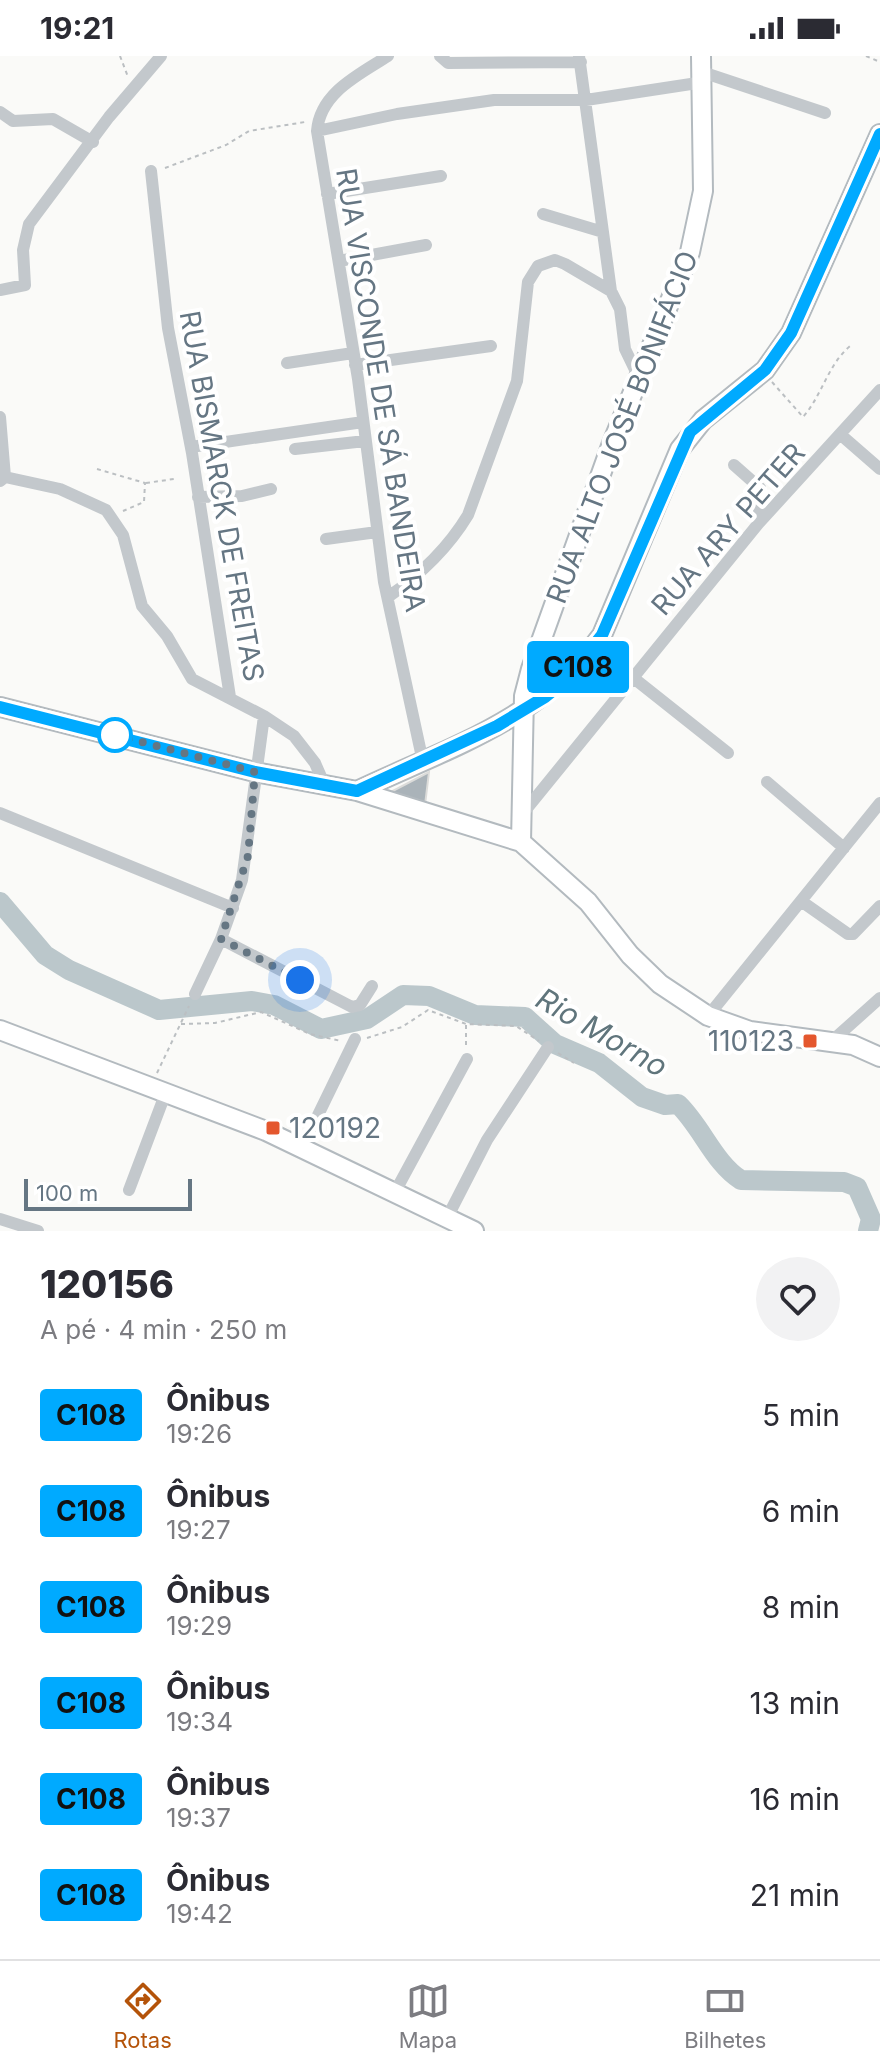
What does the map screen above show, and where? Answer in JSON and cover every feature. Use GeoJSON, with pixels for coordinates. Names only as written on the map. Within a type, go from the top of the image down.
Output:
{"type":"FeatureCollection","features":[{"type":"Feature","properties":{"kind":"main road","name":"RUA ALTO JOSÉ BONIFÁCIO"},"geometry":{"type":"LineString","coordinates":[[521,842],[524,696],[537,651],[639,378],[690,252],[701,211],[703,70]]}},
{"type":"Feature","properties":{"kind":"main road"},"geometry":{"type":"LineString","coordinates":[[357,791],[423,762],[526,708],[566,680],[602,635],[690,432],[763,372],[791,333],[880,134]]}},
{"type":"Feature","properties":{"kind":"main road"},"geometry":{"type":"LineString","coordinates":[[0,707],[255,772],[357,791],[421,814],[521,842],[588,902],[630,955],[660,984],[708,1016],[750,1031],[833,1040],[880,1057]]}},
{"type":"Feature","properties":{"kind":"main road"},"geometry":{"type":"LineString","coordinates":[[0,1030],[158,1089],[302,1148],[448,1215],[474,1231]]}},
{"type":"Feature","properties":{"kind":"street"},"geometry":{"type":"LineString","coordinates":[[0,290],[25,285],[24,235],[29,224],[132,88],[161,56]]}},
{"type":"Feature","properties":{"kind":"street"},"geometry":{"type":"LineString","coordinates":[[317,126],[328,99],[388,56]]}},
{"type":"Feature","properties":{"kind":"street"},"geometry":{"type":"LineString","coordinates":[[440,56],[448,63],[580,59],[611,291],[620,309],[625,349],[639,378]]}},
{"type":"Feature","properties":{"kind":"street"},"geometry":{"type":"LineString","coordinates":[[317,126],[494,100],[586,100],[703,70],[825,113]]}},
{"type":"Feature","properties":{"kind":"street"},"geometry":{"type":"LineString","coordinates":[[0,112],[13,121],[53,119],[93,142]]}},
{"type":"Feature","properties":{"kind":"street","name":"RUA VISCONDE DE SÁ BANDEIRA"},"geometry":{"type":"LineString","coordinates":[[317,126],[354,359],[377,532],[423,762]]}},
{"type":"Feature","properties":{"kind":"street","name":"RUA BISMARCK DE FREITAS"},"geometry":{"type":"LineString","coordinates":[[151,171],[168,328],[191,447],[230,697],[294,736],[315,763],[325,786]]}},
{"type":"Feature","properties":{"kind":"street"},"geometry":{"type":"LineString","coordinates":[[327,194],[441,176]]}},
{"type":"Feature","properties":{"kind":"street"},"geometry":{"type":"LineString","coordinates":[[543,214],[603,232]]}},
{"type":"Feature","properties":{"kind":"street"},"geometry":{"type":"LineString","coordinates":[[339,261],[426,245]]}},
{"type":"Feature","properties":{"kind":"street"},"geometry":{"type":"LineString","coordinates":[[388,597],[414,580],[457,533],[468,515],[517,381],[532,273],[546,262],[555,260],[611,291]]}},
{"type":"Feature","properties":{"kind":"street"},"geometry":{"type":"LineString","coordinates":[[287,363],[491,346]]}},
{"type":"Feature","properties":{"kind":"street","name":"RUA ARY PETER"},"geometry":{"type":"LineString","coordinates":[[524,812],[572,757],[631,676],[758,524],[879,394]]}},
{"type":"Feature","properties":{"kind":"street"},"geometry":{"type":"LineString","coordinates":[[0,417],[3,479],[84,498],[100,505],[115,521],[128,549],[142,606],[167,636],[192,679],[211,691],[230,697]]}},
{"type":"Feature","properties":{"kind":"street"},"geometry":{"type":"LineString","coordinates":[[191,447],[363,422]]}},
{"type":"Feature","properties":{"kind":"street"},"geometry":{"type":"LineString","coordinates":[[841,435],[880,469]]}},
{"type":"Feature","properties":{"kind":"street"},"geometry":{"type":"LineString","coordinates":[[295,449],[365,441]]}},
{"type":"Feature","properties":{"kind":"street"},"geometry":{"type":"LineString","coordinates":[[734,465],[760,488],[758,524]]}},
{"type":"Feature","properties":{"kind":"street"},"geometry":{"type":"LineString","coordinates":[[198,497],[242,496],[271,489]]}},
{"type":"Feature","properties":{"kind":"street"},"geometry":{"type":"LineString","coordinates":[[326,539],[377,532]]}},
{"type":"Feature","properties":{"kind":"street"},"geometry":{"type":"LineString","coordinates":[[631,676],[728,753]]}},
{"type":"Feature","properties":{"kind":"street"},"geometry":{"type":"LineString","coordinates":[[195,994],[233,908],[248,856],[255,772],[264,716]]}},
{"type":"Feature","properties":{"kind":"street"},"geometry":{"type":"LineString","coordinates":[[767,782],[844,848]]}},
{"type":"Feature","properties":{"kind":"street"},"geometry":{"type":"LineString","coordinates":[[708,1016],[880,803]]}},
{"type":"Feature","properties":{"kind":"street"},"geometry":{"type":"LineString","coordinates":[[0,813],[233,908]]}},
{"type":"Feature","properties":{"kind":"street"},"geometry":{"type":"LineString","coordinates":[[801,901],[851,934],[880,906]]}},
{"type":"Feature","properties":{"kind":"street"},"geometry":{"type":"LineString","coordinates":[[221,939],[352,1007],[360,1005],[372,986]]}},
{"type":"Feature","properties":{"kind":"street"},"geometry":{"type":"LineString","coordinates":[[833,1040],[880,998]]}},
{"type":"Feature","properties":{"kind":"street"},"geometry":{"type":"LineString","coordinates":[[302,1148],[355,1039]]}},
{"type":"Feature","properties":{"kind":"street"},"geometry":{"type":"LineString","coordinates":[[448,1215],[487,1140],[548,1047]]}},
{"type":"Feature","properties":{"kind":"street"},"geometry":{"type":"LineString","coordinates":[[395,1192],[467,1059]]}},
{"type":"Feature","properties":{"kind":"street"},"geometry":{"type":"LineString","coordinates":[[129,1190],[158,1089]]}},
{"type":"Feature","properties":{"kind":"street"},"geometry":{"type":"LineString","coordinates":[[0,1219],[38,1231]]}},
{"type":"Feature","properties":{"kind":"path"},"geometry":{"type":"LineString","coordinates":[[120,56],[132,88]]}},
{"type":"Feature","properties":{"kind":"path"},"geometry":{"type":"LineString","coordinates":[[866,56],[880,62]]}},
{"type":"Feature","properties":{"kind":"path"},"geometry":{"type":"LineString","coordinates":[[151,171],[181,164],[249,131],[317,126]]}},
{"type":"Feature","properties":{"kind":"path"},"geometry":{"type":"LineString","coordinates":[[763,372],[803,417],[815,403],[830,366],[850,346]]}},
{"type":"Feature","properties":{"kind":"path"},"geometry":{"type":"LineString","coordinates":[[97,469],[145,483],[174,479]]}},
{"type":"Feature","properties":{"kind":"path"},"geometry":{"type":"LineString","coordinates":[[115,521],[125,508],[144,502],[145,483]]}},
{"type":"Feature","properties":{"kind":"path"},"geometry":{"type":"LineString","coordinates":[[158,1089],[195,994]]}},
{"type":"Feature","properties":{"kind":"path"},"geometry":{"type":"LineString","coordinates":[[181,1024],[215,1023],[261,1012],[310,1034],[341,1041],[402,1027],[428,1010],[466,1024],[516,1026],[574,1063]]}},
{"type":"Feature","properties":{"kind":"path"},"geometry":{"type":"LineString","coordinates":[[466,1024],[467,1059]]}},
{"type":"Feature","properties":{"kind":"building"},"geometry":{"type":"Polygon","coordinates":[[[429,772],[425,805],[385,795],[429,772]]]}},
{"type":"Feature","properties":{"kind":"waterway","name":"Rio Morno"},"geometry":{"type":"LineString","coordinates":[[0,902],[45,955],[69,970],[159,1010],[252,1001],[274,1005],[321,1029],[367,1019],[403,995],[429,996],[475,1015],[525,1017],[555,1044],[599,1063],[642,1097],[665,1105],[678,1104],[723,1164],[741,1180],[844,1182],[857,1187],[871,1219],[868,1231]]}},
{"type":"Feature","properties":{"kind":"bus line","name":"C108"},"geometry":{"type":"LineString","coordinates":[[0,707],[255,772],[357,791],[497,726],[545,697],[566,680],[602,635],[680,449],[690,432],[765,370],[791,333],[880,134]]}},
{"type":"Feature","properties":{"kind":"place","name":"110123"},"geometry":{"type":"Point","coordinates":[810,1041]}},
{"type":"Feature","properties":{"kind":"place","name":"120192"},"geometry":{"type":"Point","coordinates":[273,1128]}},
{"type":"Feature","properties":{"kind":"route"},"geometry":{"type":"LineString","coordinates":[[115,735],[108,733],[255,772],[248,856],[221,939],[300,980]]}}]}
